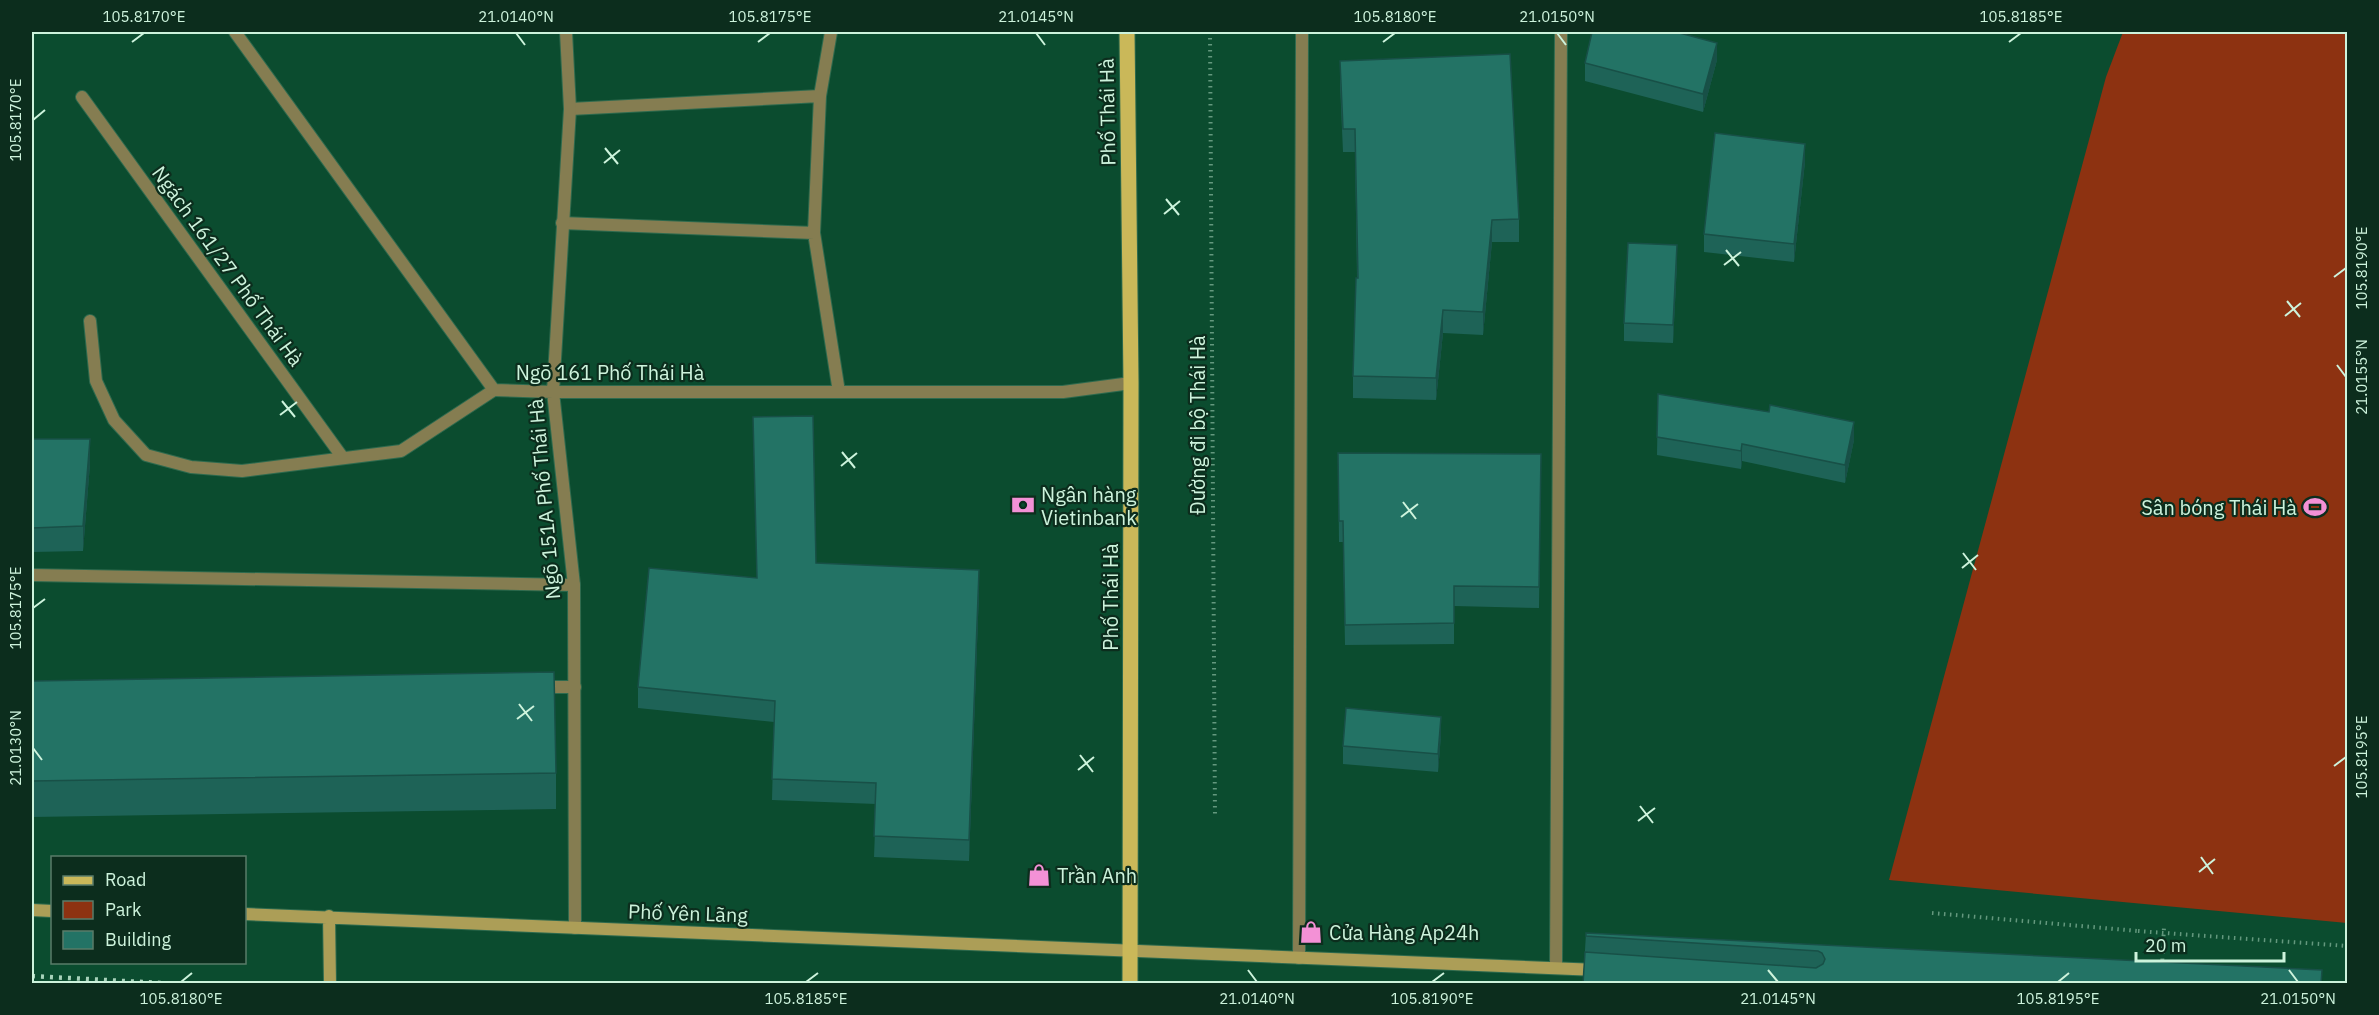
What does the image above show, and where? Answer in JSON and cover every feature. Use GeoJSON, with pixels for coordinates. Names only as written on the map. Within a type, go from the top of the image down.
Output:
{"type":"FeatureCollection","features":[{"type":"Feature","properties":{"kind":"main road","name":"Phố Thái Hà"},"geometry":{"type":"LineString","coordinates":[[1127,32],[1131,383],[1130,984]]}},
{"type":"Feature","properties":{"kind":"main road"},"geometry":{"type":"LineString","coordinates":[[32,910],[51,911]]}},
{"type":"Feature","properties":{"kind":"main road","name":"Phố Yên Lãng"},"geometry":{"type":"LineString","coordinates":[[246,914],[1615,971]]}},
{"type":"Feature","properties":{"kind":"main road"},"geometry":{"type":"LineString","coordinates":[[329,916],[330,984]]}},
{"type":"Feature","properties":{"kind":"street","name":"Ngõ 161 Phố Thái Hà"},"geometry":{"type":"LineString","coordinates":[[236,32],[494,390],[1064,392],[1131,383]]}},
{"type":"Feature","properties":{"kind":"street","name":"Ngõ 151A Phố Thái Hà"},"geometry":{"type":"LineString","coordinates":[[566,32],[570,109],[552,392],[574,585],[575,928]]}},
{"type":"Feature","properties":{"kind":"street"},"geometry":{"type":"LineString","coordinates":[[831,32],[820,96],[814,233],[839,392]]}},
{"type":"Feature","properties":{"kind":"street"},"geometry":{"type":"LineString","coordinates":[[1299,958],[1302,32]]}},
{"type":"Feature","properties":{"kind":"street"},"geometry":{"type":"LineString","coordinates":[[1556,967],[1561,32]]}},
{"type":"Feature","properties":{"kind":"street"},"geometry":{"type":"LineString","coordinates":[[570,109],[820,96]]}},
{"type":"Feature","properties":{"kind":"street","name":"Ngách 161/27 Phố Thái Hà"},"geometry":{"type":"LineString","coordinates":[[82,97],[344,458]]}},
{"type":"Feature","properties":{"kind":"street"},"geometry":{"type":"LineString","coordinates":[[562,223],[814,233]]}},
{"type":"Feature","properties":{"kind":"street"},"geometry":{"type":"LineString","coordinates":[[90,321],[96,381],[114,420],[146,454],[191,467],[242,471],[401,451],[494,390]]}},
{"type":"Feature","properties":{"kind":"street"},"geometry":{"type":"LineString","coordinates":[[32,575],[574,585]]}},
{"type":"Feature","properties":{"kind":"street"},"geometry":{"type":"LineString","coordinates":[[527,687],[574,687]]}},
{"type":"Feature","properties":{"kind":"path","name":"Đường đi bộ Thái Hà"},"geometry":{"type":"LineString","coordinates":[[1210,32],[1215,818]]}},
{"type":"Feature","properties":{"kind":"path"},"geometry":{"type":"LineString","coordinates":[[1932,913],[2348,946]]}},
{"type":"Feature","properties":{"kind":"path"},"geometry":{"type":"LineString","coordinates":[[2163,944],[2164,930]]}},
{"type":"Feature","properties":{"kind":"path"},"geometry":{"type":"LineString","coordinates":[[2162,973],[2164,930]]}},
{"type":"Feature","properties":{"kind":"green space"},"geometry":{"type":"Polygon","coordinates":[[[2123,32],[2347,32],[2347,923],[1889,880],[2106,77],[2123,32]]]}},
{"type":"Feature","properties":{"kind":"building"},"geometry":{"type":"Polygon","coordinates":[[[1592,32],[1676,32],[1717,43],[1703,94],[1585,63],[1592,32]]]}},
{"type":"Feature","properties":{"kind":"building"},"geometry":{"type":"Polygon","coordinates":[[[1510,54],[1519,219],[1492,220],[1483,312],[1443,310],[1436,378],[1353,376],[1356,278],[1358,278],[1355,129],[1343,129],[1340,61],[1510,54]]]}},
{"type":"Feature","properties":{"kind":"building"},"geometry":{"type":"Polygon","coordinates":[[[1715,133],[1805,144],[1794,244],[1704,234],[1715,133]]]}},
{"type":"Feature","properties":{"kind":"building"},"geometry":{"type":"Polygon","coordinates":[[[1628,243],[1677,245],[1673,325],[1624,323],[1628,243]]]}},
{"type":"Feature","properties":{"kind":"building"},"geometry":{"type":"Polygon","coordinates":[[[1658,394],[1769,412],[1770,405],[1854,422],[1845,465],[1742,444],[1741,451],[1657,437],[1658,394]]]}},
{"type":"Feature","properties":{"kind":"building"},"geometry":{"type":"Polygon","coordinates":[[[813,416],[816,563],[979,570],[969,840],[874,836],[876,783],[772,779],[775,701],[638,687],[649,568],[757,578],[753,417],[813,416]]]}},
{"type":"Feature","properties":{"kind":"building"},"geometry":{"type":"Polygon","coordinates":[[[32,439],[90,439],[83,526],[32,528],[32,439]]]}},
{"type":"Feature","properties":{"kind":"building"},"geometry":{"type":"Polygon","coordinates":[[[1338,453],[1541,454],[1539,587],[1454,586],[1454,623],[1345,625],[1343,521],[1339,521],[1338,453]]]}},
{"type":"Feature","properties":{"kind":"building"},"geometry":{"type":"Polygon","coordinates":[[[554,672],[556,773],[32,781],[32,681],[554,672]]]}},
{"type":"Feature","properties":{"kind":"building"},"geometry":{"type":"Polygon","coordinates":[[[1346,708],[1441,717],[1438,754],[1343,746],[1346,708]]]}},
{"type":"Feature","properties":{"kind":"building"},"geometry":{"type":"Polygon","coordinates":[[[1586,933],[2322,970],[2321,984],[1583,984],[1585,952],[1816,968],[1823,964],[1825,959],[1818,951],[1586,936],[1586,933]]]}},
{"type":"Feature","properties":{"kind":"railway"},"geometry":{"type":"LineString","coordinates":[[32,976],[179,984]]}},
{"type":"Feature","properties":{"kind":"place","name":"Ngân hàng Vietinbank"},"geometry":{"type":"Point","coordinates":[1023,505]}},
{"type":"Feature","properties":{"kind":"place","name":"Sân bóng Thái Hà"},"geometry":{"type":"Point","coordinates":[2315,507]}},
{"type":"Feature","properties":{"kind":"place","name":"Trần Anh"},"geometry":{"type":"Point","coordinates":[1039,875]}},
{"type":"Feature","properties":{"kind":"place","name":"Cửa Hàng Ap24h"},"geometry":{"type":"Point","coordinates":[1311,932]}}]}
